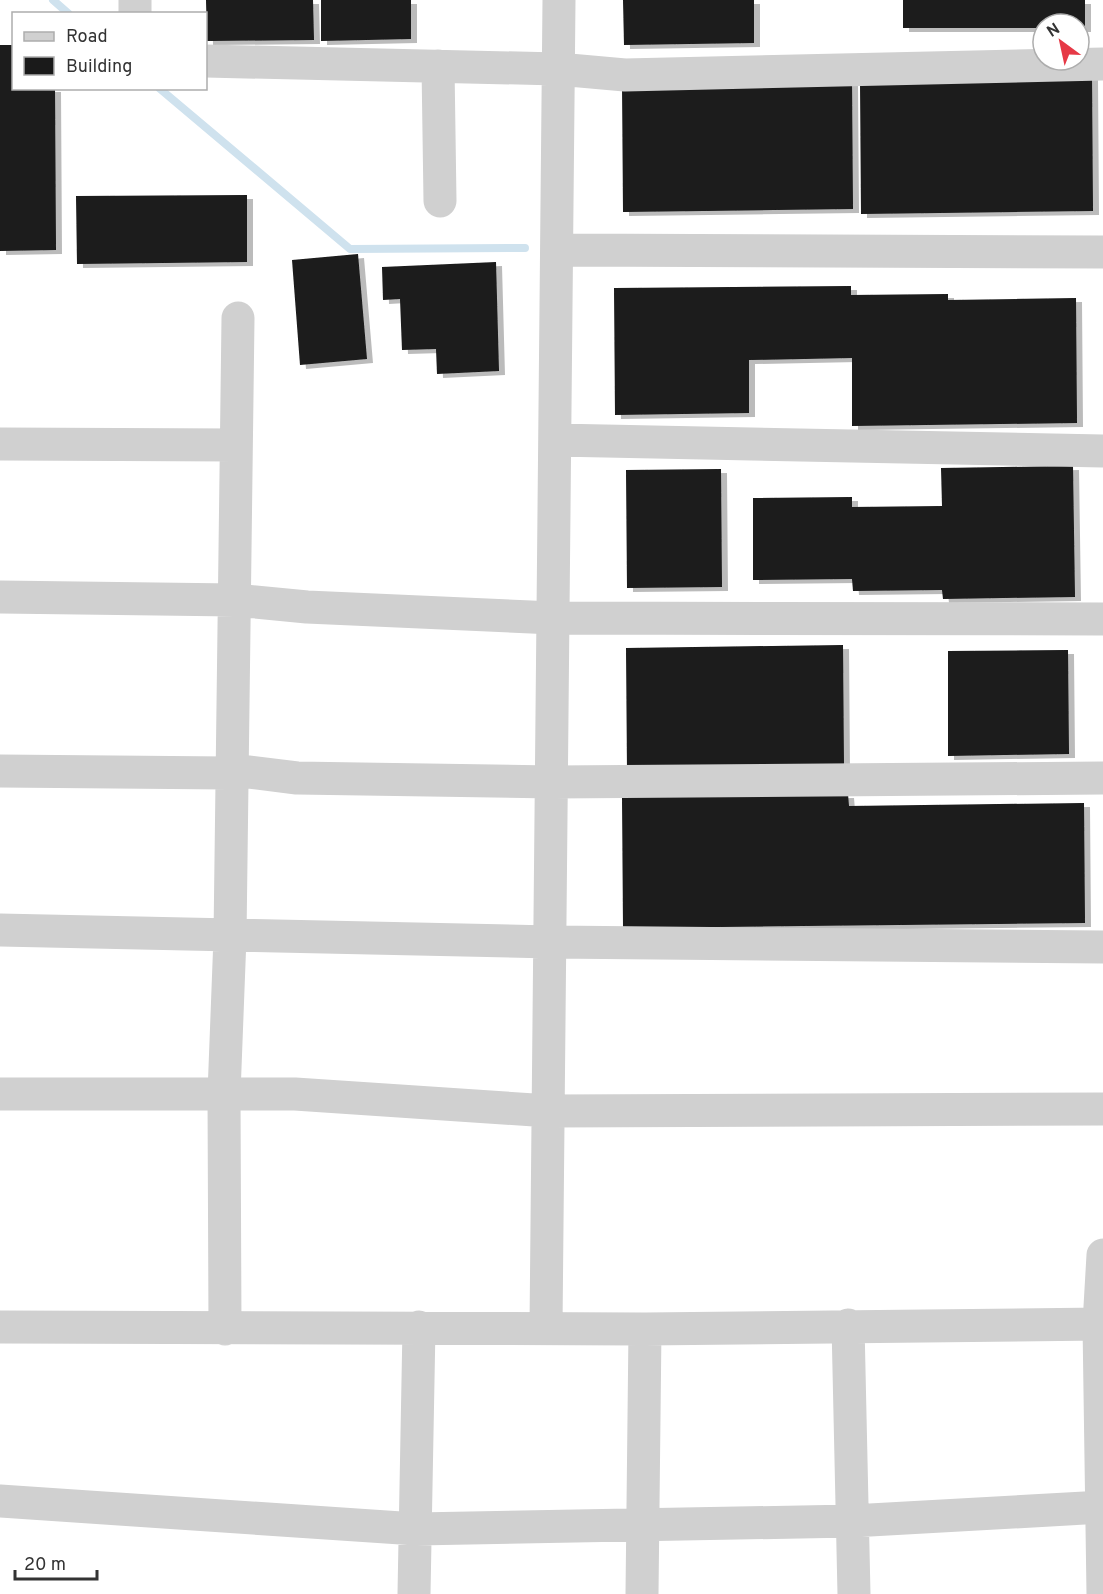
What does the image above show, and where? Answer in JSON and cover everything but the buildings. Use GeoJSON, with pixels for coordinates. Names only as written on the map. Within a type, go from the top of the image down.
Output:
{"type":"FeatureCollection","features":[{"type":"Feature","properties":{"kind":"street"},"geometry":{"type":"LineString","coordinates":[[546,1327],[559,0]]}},
{"type":"Feature","properties":{"kind":"street"},"geometry":{"type":"LineString","coordinates":[[207,61],[558,69],[625,75],[1103,64]]}},
{"type":"Feature","properties":{"kind":"street"},"geometry":{"type":"LineString","coordinates":[[438,66],[440,201]]}},
{"type":"Feature","properties":{"kind":"street"},"geometry":{"type":"LineString","coordinates":[[557,250],[1103,252]]}},
{"type":"Feature","properties":{"kind":"street"},"geometry":{"type":"LineString","coordinates":[[225,1329],[224,1094],[230,936],[238,318]]}},
{"type":"Feature","properties":{"kind":"street"},"geometry":{"type":"LineString","coordinates":[[556,441],[1103,451]]}},
{"type":"Feature","properties":{"kind":"street"},"geometry":{"type":"LineString","coordinates":[[0,444],[237,445]]}},
{"type":"Feature","properties":{"kind":"street"},"geometry":{"type":"LineString","coordinates":[[0,597],[234,600],[307,608],[554,618],[1103,619]]}},
{"type":"Feature","properties":{"kind":"street"},"geometry":{"type":"LineString","coordinates":[[0,771],[228,773],[232,770],[297,778],[553,782],[1103,778]]}},
{"type":"Feature","properties":{"kind":"street"},"geometry":{"type":"LineString","coordinates":[[0,930],[551,942],[1103,947]]}},
{"type":"Feature","properties":{"kind":"street"},"geometry":{"type":"LineString","coordinates":[[0,1094],[294,1094],[549,1111],[1103,1109]]}},
{"type":"Feature","properties":{"kind":"street"},"geometry":{"type":"LineString","coordinates":[[1103,1255],[1101,1324],[1103,1594]]}},
{"type":"Feature","properties":{"kind":"street"},"geometry":{"type":"LineString","coordinates":[[0,1328],[546,1327],[645,1329],[1101,1324]]}},
{"type":"Feature","properties":{"kind":"street"},"geometry":{"type":"LineString","coordinates":[[848,1325],[854,1594]]}},
{"type":"Feature","properties":{"kind":"street"},"geometry":{"type":"LineString","coordinates":[[414,1594],[420,1327]]}},
{"type":"Feature","properties":{"kind":"street"},"geometry":{"type":"LineString","coordinates":[[642,1594],[645,1329]]}},
{"type":"Feature","properties":{"kind":"street"},"geometry":{"type":"LineString","coordinates":[[0,1501],[416,1529],[852,1521],[1102,1507]]}},
{"type":"Feature","properties":{"kind":"waterway"},"geometry":{"type":"LineString","coordinates":[[53,0],[67,12]]}},
{"type":"Feature","properties":{"kind":"waterway"},"geometry":{"type":"LineString","coordinates":[[161,90],[350,249],[525,248]]}}]}
